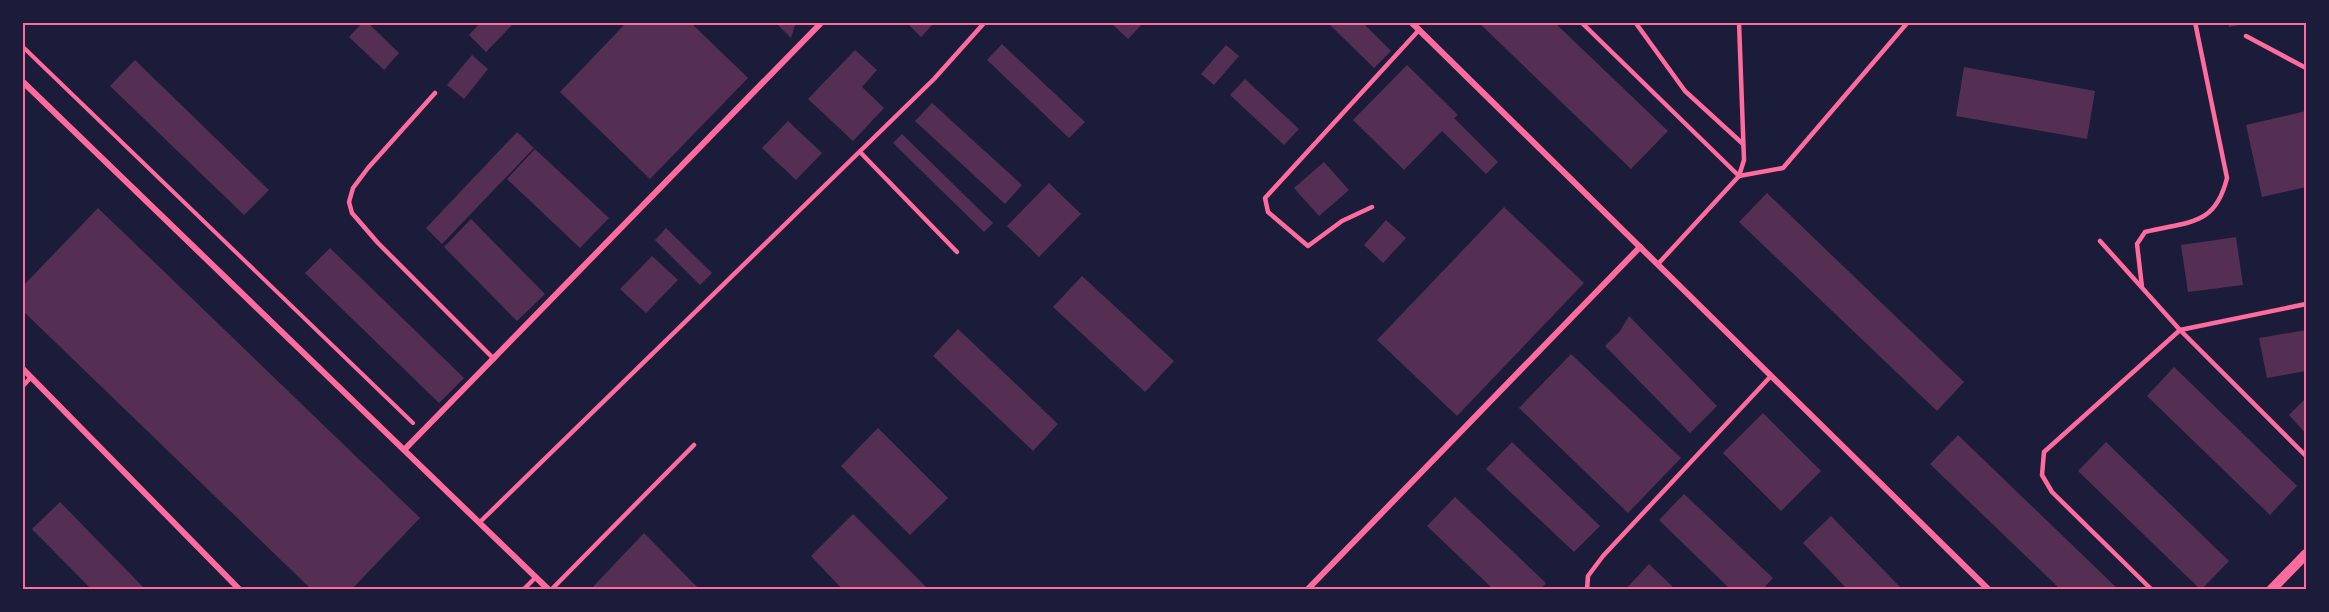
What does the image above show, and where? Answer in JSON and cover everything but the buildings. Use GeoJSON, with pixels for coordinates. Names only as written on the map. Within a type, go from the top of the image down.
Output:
{"type":"FeatureCollection","features":[{"type":"Feature","properties":{"kind":"street"},"geometry":{"type":"LineString","coordinates":[[405,449],[822,22]]}},
{"type":"Feature","properties":{"kind":"street"},"geometry":{"type":"LineString","coordinates":[[1411,22],[1989,590]]}},
{"type":"Feature","properties":{"kind":"street"},"geometry":{"type":"LineString","coordinates":[[22,81],[550,590]]}},
{"type":"Feature","properties":{"kind":"street"},"geometry":{"type":"LineString","coordinates":[[1307,590],[1640,247]]}},
{"type":"Feature","properties":{"kind":"street"},"geometry":{"type":"LineString","coordinates":[[22,368],[240,590]]}},
{"type":"Feature","properties":{"kind":"street"},"geometry":{"type":"LineString","coordinates":[[2271,590],[2307,554]]}},
{"type":"Feature","properties":{"kind":"lane"},"geometry":{"type":"LineString","coordinates":[[480,522],[934,79],[985,22]]}},
{"type":"Feature","properties":{"kind":"lane"},"geometry":{"type":"LineString","coordinates":[[1581,22],[1739,176]]}},
{"type":"Feature","properties":{"kind":"lane"},"geometry":{"type":"LineString","coordinates":[[1635,22],[1684,91],[1743,144]]}},
{"type":"Feature","properties":{"kind":"lane"},"geometry":{"type":"LineString","coordinates":[[1658,264],[1739,176],[1744,160],[1739,22]]}},
{"type":"Feature","properties":{"kind":"lane"},"geometry":{"type":"LineString","coordinates":[[1739,176],[1783,168],[1908,22]]}},
{"type":"Feature","properties":{"kind":"lane"},"geometry":{"type":"LineString","coordinates":[[2142,287],[2137,244],[2145,231],[2206,217],[2222,198],[2227,178],[2195,22]]}},
{"type":"Feature","properties":{"kind":"lane"},"geometry":{"type":"LineString","coordinates":[[1372,207],[1342,221],[1308,246],[1268,212],[1265,198],[1419,30]]}},
{"type":"Feature","properties":{"kind":"lane"},"geometry":{"type":"LineString","coordinates":[[2246,36],[2307,68]]}},
{"type":"Feature","properties":{"kind":"lane"},"geometry":{"type":"LineString","coordinates":[[435,93],[368,168],[353,188],[349,202],[352,213],[378,243],[494,359]]}},
{"type":"Feature","properties":{"kind":"lane"},"geometry":{"type":"LineString","coordinates":[[860,152],[957,252]]}},
{"type":"Feature","properties":{"kind":"lane"},"geometry":{"type":"LineString","coordinates":[[2100,241],[2180,330],[2307,456]]}},
{"type":"Feature","properties":{"kind":"lane"},"geometry":{"type":"LineString","coordinates":[[2152,590],[2052,492],[2042,474],[2044,452],[2180,330],[2307,304]]}},
{"type":"Feature","properties":{"kind":"lane"},"geometry":{"type":"LineString","coordinates":[[1587,590],[1588,576],[1603,555],[1772,376]]}},
{"type":"Feature","properties":{"kind":"lane"},"geometry":{"type":"LineString","coordinates":[[22,387],[31,377]]}},
{"type":"Feature","properties":{"kind":"lane"},"geometry":{"type":"LineString","coordinates":[[550,590],[694,445]]}},
{"type":"Feature","properties":{"kind":"lane"},"geometry":{"type":"LineString","coordinates":[[523,590],[536,577]]}},
{"type":"Feature","properties":{"kind":"path"},"geometry":{"type":"LineString","coordinates":[[22,46],[422,432]]}}]}
